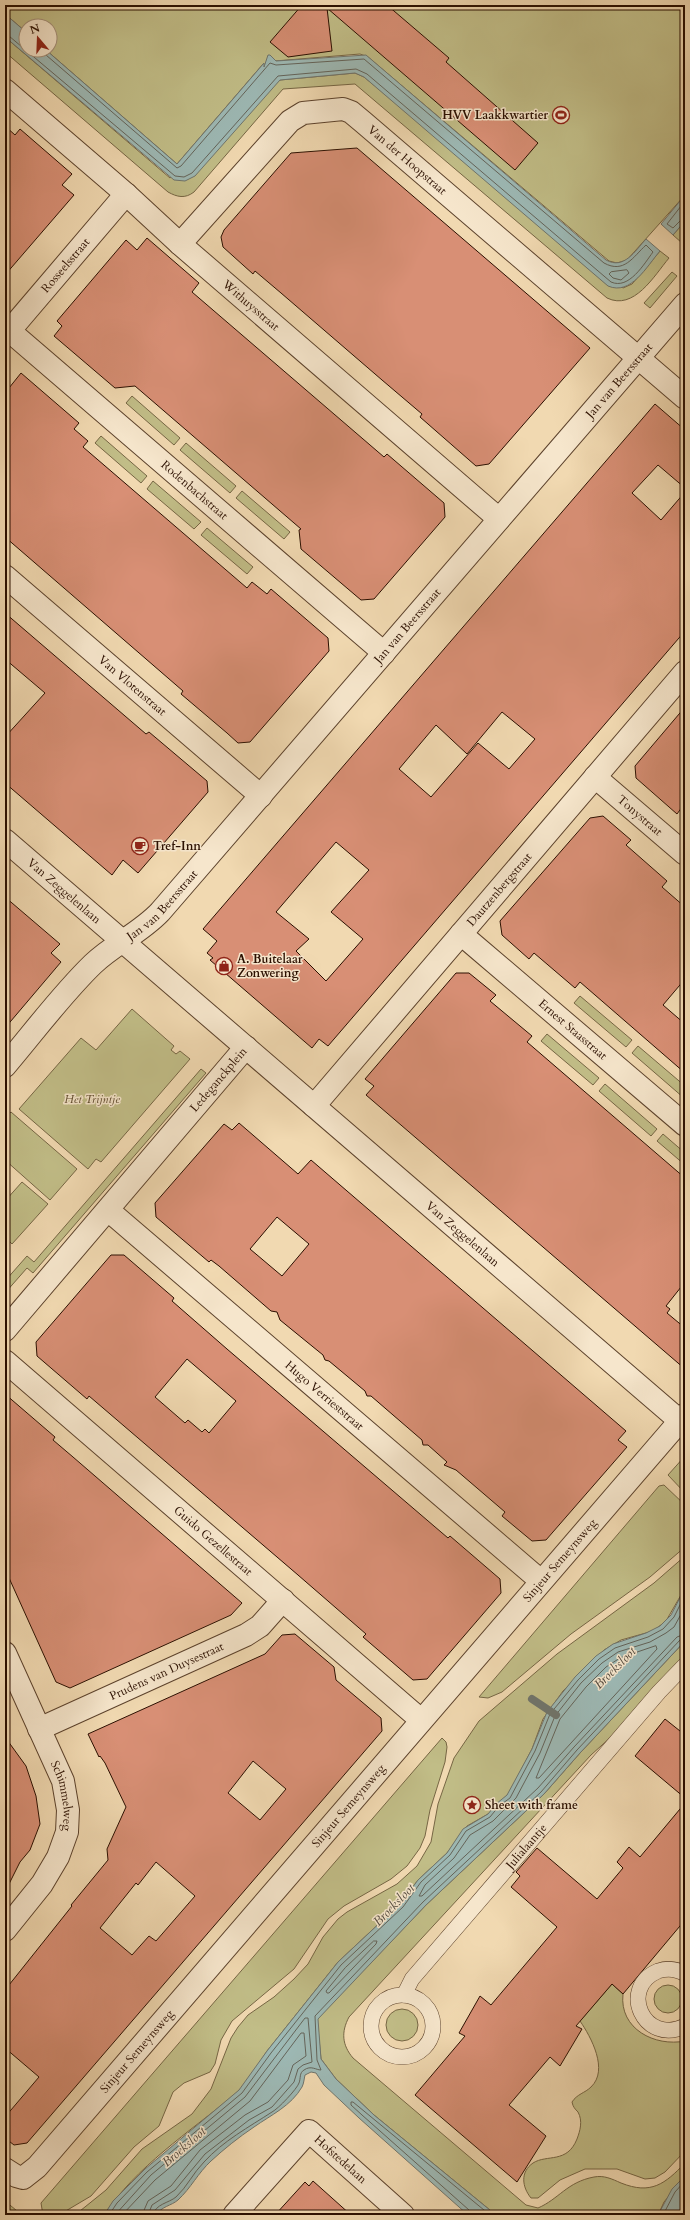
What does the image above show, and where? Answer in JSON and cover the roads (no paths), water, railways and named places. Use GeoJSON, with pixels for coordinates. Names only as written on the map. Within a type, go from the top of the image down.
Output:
{"type":"FeatureCollection","features":[{"type":"Feature","properties":{"kind":"street","name":"Withuysstraat"},"geometry":{"type":"LineString","coordinates":[[5,90],[126,194],[180,244],[500,519]]}},
{"type":"Feature","properties":{"kind":"street","name":"Van der Hoopstraat"},"geometry":{"type":"LineString","coordinates":[[180,244],[290,120],[306,112],[346,110],[363,122],[638,358]]}},
{"type":"Feature","properties":{"kind":"street","name":"Rosseelsstraat"},"geometry":{"type":"LineString","coordinates":[[6,331],[126,194]]}},
{"type":"Feature","properties":{"kind":"street","name":"Jan van Beersstraat"},"geometry":{"type":"LineString","coordinates":[[123,942],[144,928],[160,912],[685,304]]}},
{"type":"Feature","properties":{"kind":"street","name":"Rodenbachstraat"},"geometry":{"type":"LineString","coordinates":[[6,331],[384,653]]}},
{"type":"Feature","properties":{"kind":"street"},"geometry":{"type":"LineString","coordinates":[[638,358],[685,398]]}},
{"type":"Feature","properties":{"kind":"street","name":"Van Vlotenstraat"},"geometry":{"type":"LineString","coordinates":[[5,576],[261,796]]}},
{"type":"Feature","properties":{"kind":"street","name":"Dautzenbergstraat"},"geometry":{"type":"LineString","coordinates":[[314,1106],[685,672]]}},
{"type":"Feature","properties":{"kind":"street","name":"Tonystraat"},"geometry":{"type":"LineString","coordinates":[[595,777],[685,854]]}},
{"type":"Feature","properties":{"kind":"street","name":"Van Zeggelenlaan"},"geometry":{"type":"LineString","coordinates":[[5,840],[123,942]]}},
{"type":"Feature","properties":{"kind":"street","name":"Ernest Staasstraat"},"geometry":{"type":"LineString","coordinates":[[461,934],[685,1125]]}},
{"type":"Feature","properties":{"kind":"street"},"geometry":{"type":"LineString","coordinates":[[5,1066],[93,965],[123,942]]}},
{"type":"Feature","properties":{"kind":"street","name":"Ledeganckplein"},"geometry":{"type":"LineString","coordinates":[[5,1330],[246,1047],[123,942]]}},
{"type":"Feature","properties":{"kind":"street","name":"Van Zeggelenlaan"},"geometry":{"type":"LineString","coordinates":[[246,1047],[683,1418]]}},
{"type":"Feature","properties":{"kind":"street","name":"Hugo Verrieststraat"},"geometry":{"type":"LineString","coordinates":[[108,1210],[542,1581]]}},
{"type":"Feature","properties":{"kind":"street","name":"Guido Gezellestraat"},"geometry":{"type":"LineString","coordinates":[[5,1361],[422,1720]]}},
{"type":"Feature","properties":{"kind":"street","name":"Sinjeur Semeynsweg"},"geometry":{"type":"LineString","coordinates":[[5,2169],[16,2176],[23,2178],[37,2167],[683,1418]]}},
{"type":"Feature","properties":{"kind":"street","name":"Prudens van Duysestraat"},"geometry":{"type":"LineString","coordinates":[[39,1729],[246,1635],[260,1626],[283,1600]]}},
{"type":"Feature","properties":{"kind":"street","name":"Schimmelweg"},"geometry":{"type":"LineString","coordinates":[[5,1653],[65,1790],[68,1810],[66,1832],[58,1857],[51,1871],[5,1930]]}},
{"type":"Feature","properties":{"kind":"street","name":"Hofstedelaan"},"geometry":{"type":"LineString","coordinates":[[234,2215],[309,2131],[403,2215]]}},
{"type":"Feature","properties":{"kind":"lane","name":"Julialaantje"},"geometry":{"type":"LineString","coordinates":[[404,1995],[409,1984],[417,1974],[659,1692],[685,1665]]}},
{"type":"Feature","properties":{"kind":"lane"},"geometry":{"type":"LineString","coordinates":[[685,1974],[671,1969],[660,1970],[650,1975],[643,1983],[638,1993],[638,2004],[641,2014],[656,2028],[667,2031],[685,2026]]}},
{"type":"Feature","properties":{"kind":"lane"},"geometry":{"type":"LineString","coordinates":[[404,1995],[414,1998],[423,2004],[430,2012],[432,2028],[428,2043],[420,2051],[411,2056],[400,2057],[390,2055],[381,2048],[374,2040],[371,2030],[372,2019],[376,2009],[383,2001],[393,1996],[404,1995]]}},
{"type":"Feature","properties":{"kind":"water"},"geometry":{"type":"Polygon","coordinates":[[[5,14],[18,25],[18,48],[5,37],[5,14]]]}},
{"type":"Feature","properties":{"kind":"water"},"geometry":{"type":"Polygon","coordinates":[[[268,55],[276,61],[366,55],[606,260],[618,263],[624,261],[633,254],[646,239],[660,251],[638,278],[631,283],[624,287],[616,288],[608,286],[364,77],[355,73],[280,80],[195,176],[185,181],[174,180],[30,58],[55,58],[177,164],[264,63],[264,67],[268,55]]]}},
{"type":"Feature","properties":{"kind":"water"},"geometry":{"type":"Polygon","coordinates":[[[685,195],[685,221],[673,235],[661,224],[685,195]]]}},
{"type":"Feature","properties":{"kind":"water","name":"Broeksloot"},"geometry":{"type":"Polygon","coordinates":[[[685,1588],[685,1641],[580,1753],[544,1794],[426,1905],[318,2019],[321,2059],[336,2079],[374,2115],[496,2215],[468,2215],[359,2118],[324,2085],[316,2073],[311,2072],[305,2075],[302,2087],[292,2100],[232,2143],[216,2157],[198,2175],[187,2191],[178,2200],[158,2212],[156,2215],[104,2215],[113,2201],[145,2169],[239,2090],[267,2051],[338,1962],[400,1904],[418,1880],[447,1853],[463,1829],[488,1814],[496,1804],[507,1795],[532,1749],[547,1712],[575,1677],[596,1656],[613,1644],[646,1633],[660,1626],[671,1615],[685,1588]]]}},
{"type":"Feature","properties":{"kind":"water"},"geometry":{"type":"Polygon","coordinates":[[[685,2176],[685,2215],[658,2215],[672,2189],[685,2176]]]}},
{"type":"Feature","properties":{"kind":"waterway"},"geometry":{"type":"LineString","coordinates":[[532,1699],[556,1715]]}},
{"type":"Feature","properties":{"kind":"place","name":"HVV Laakkwartier"},"geometry":{"type":"Point","coordinates":[561,115]}},
{"type":"Feature","properties":{"kind":"place","name":"Tref-Inn"},"geometry":{"type":"Point","coordinates":[140,846]}},
{"type":"Feature","properties":{"kind":"place","name":"A. Buitelaar Zonwering"},"geometry":{"type":"Point","coordinates":[224,966]}},
{"type":"Feature","properties":{"kind":"place","name":"Sheet with frame"},"geometry":{"type":"Point","coordinates":[472,1805]}},
{"type":"Feature","properties":{"kind":"park label","name":"Het Trijntje"},"geometry":{"type":"Point","coordinates":[92,1099]}}]}
